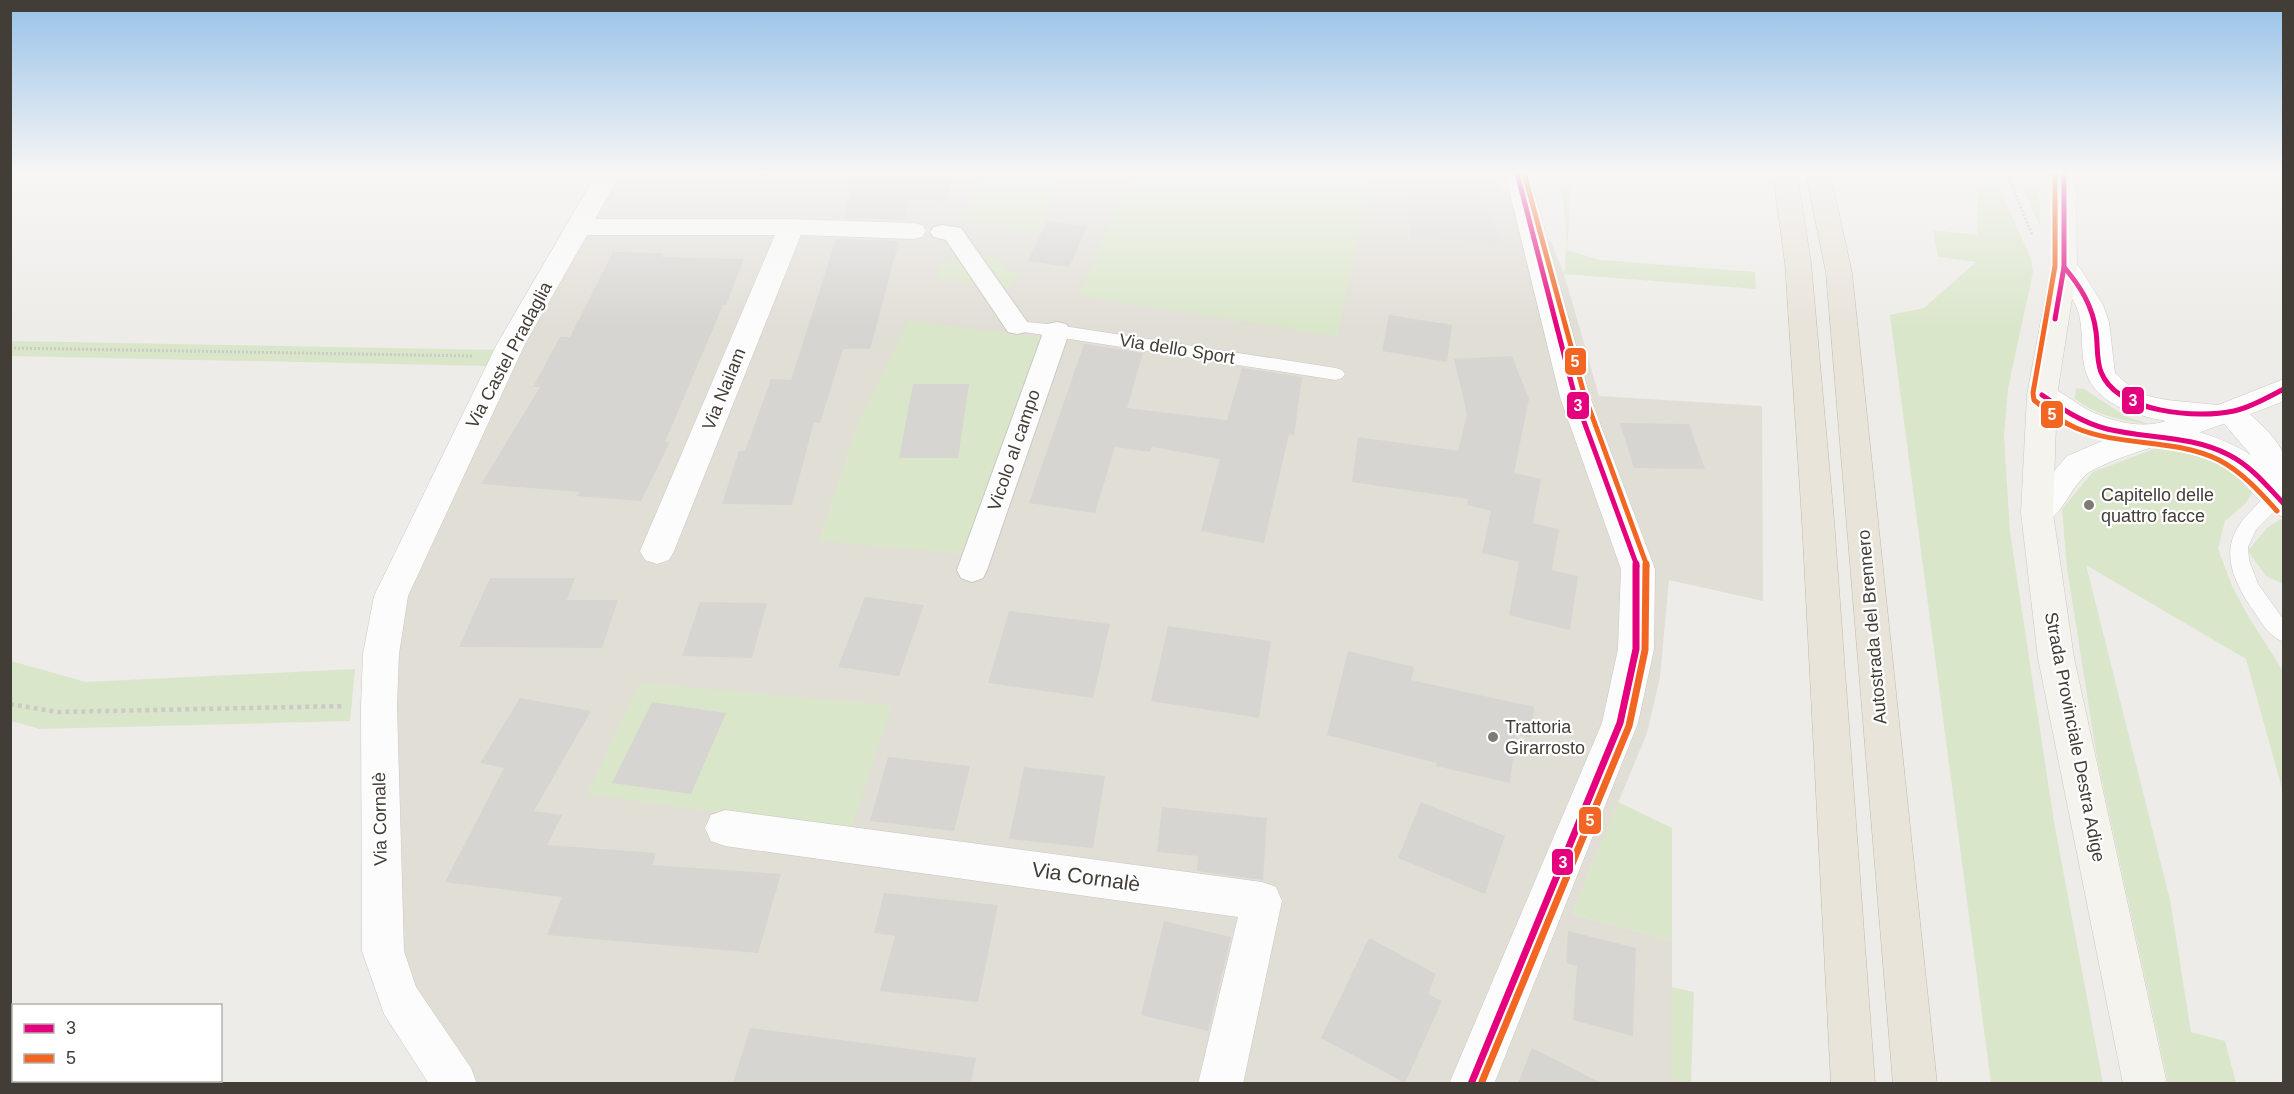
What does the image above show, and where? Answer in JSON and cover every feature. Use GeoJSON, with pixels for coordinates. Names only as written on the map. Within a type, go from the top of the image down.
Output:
{"type":"FeatureCollection","features":[{"type":"Feature","properties":{"kind":"highway"},"geometry":{"type":"LineString","coordinates":[[1792,224],[1798,263],[1818,520],[1854,1083]]}},
{"type":"Feature","properties":{"kind":"highway","name":"Autostrada del Brennero"},"geometry":{"type":"LineString","coordinates":[[1829,224],[1839,273],[1915,1083]]}},
{"type":"Feature","properties":{"kind":"main road","name":"Strada Provinciale Destra Adige"},"geometry":{"type":"LineString","coordinates":[[2064,224],[2064,267],[2042,396],[2037,513],[2056,658],[2145,1083]]}},
{"type":"Feature","properties":{"kind":"street","name":"Via Castel Pradaglia"},"geometry":{"type":"LineString","coordinates":[[416,541],[511,344],[581,224]]}},
{"type":"Feature","properties":{"kind":"street"},"geometry":{"type":"LineString","coordinates":[[1471,1083],[1620,723],[1636,649],[1638,569],[1575,397],[1531,224]]}},
{"type":"Feature","properties":{"kind":"street"},"geometry":{"type":"LineString","coordinates":[[579,227],[791,227],[913,231]]}},
{"type":"Feature","properties":{"kind":"street","name":"Via Nailam"},"geometry":{"type":"LineString","coordinates":[[657,551],[791,227]]}},
{"type":"Feature","properties":{"kind":"street"},"geometry":{"type":"LineString","coordinates":[[942,232],[953,233],[1017,326]]}},
{"type":"Feature","properties":{"kind":"street"},"geometry":{"type":"LineString","coordinates":[[2064,267],[2090,303],[2096,329],[2098,364],[2103,378],[2116,391],[2146,406],[2204,413],[2229,412],[2247,427],[2272,463],[2281,495]]}},
{"type":"Feature","properties":{"kind":"street","name":"Vicolo al campo"},"geometry":{"type":"LineString","coordinates":[[972,570],[1057,330]]}},
{"type":"Feature","properties":{"kind":"street"},"geometry":{"type":"LineString","coordinates":[[2037,513],[2078,464],[2103,452],[2229,412],[2283,389]]}},
{"type":"Feature","properties":{"kind":"street"},"geometry":{"type":"LineString","coordinates":[[2042,396],[2072,416],[2096,427],[2208,446],[2237,459],[2281,495]]}},
{"type":"Feature","properties":{"kind":"street","name":"Via Cornalè"},"geometry":{"type":"LineString","coordinates":[[416,541],[391,596],[381,654],[378,783],[382,951],[399,999],[455,1083]]}},
{"type":"Feature","properties":{"kind":"street","name":"Via Cornalè"},"geometry":{"type":"LineString","coordinates":[[725,828],[1262,901],[1220,1083]]}},
{"type":"Feature","properties":{"kind":"lane","name":"Via dello Sport"},"geometry":{"type":"LineString","coordinates":[[1017,326],[1057,330],[1336,374]]}},
{"type":"Feature","properties":{"kind":"lane"},"geometry":{"type":"LineString","coordinates":[[2281,495],[2251,523],[2242,536],[2238,557],[2257,599],[2283,634]]}},
{"type":"Feature","properties":{"kind":"path"},"geometry":{"type":"LineString","coordinates":[[2028,224],[2033,236],[2064,267]]}},
{"type":"Feature","properties":{"kind":"path"},"geometry":{"type":"LineString","coordinates":[[10,348],[481,356]]}},
{"type":"Feature","properties":{"kind":"path"},"geometry":{"type":"LineString","coordinates":[[10,704],[58,712],[352,706]]}},
{"type":"Feature","properties":{"kind":"shaded area"},"geometry":{"type":"Polygon","coordinates":[[[586,224],[1534,224],[1552,244],[1564,274],[1599,396],[1762,406],[1763,601],[1669,580],[1660,677],[1647,733],[1572,914],[1672,941],[1672,1083],[469,1083],[394,961],[397,593],[519,342],[586,224]]]}},
{"type":"Feature","properties":{"kind":"shaded area"},"geometry":{"type":"Polygon","coordinates":[[[1410,224],[1494,224],[1501,242],[1410,238],[1410,224]]]}},
{"type":"Feature","properties":{"kind":"green space"},"geometry":{"type":"Polygon","coordinates":[[[991,224],[1040,224],[1037,230],[991,224]]]}},
{"type":"Feature","properties":{"kind":"green space"},"geometry":{"type":"Polygon","coordinates":[[[1110,224],[1361,224],[1337,336],[1079,296],[1110,224]]]}},
{"type":"Feature","properties":{"kind":"green space"},"geometry":{"type":"Polygon","coordinates":[[[1566,224],[1569,224],[1567,250],[1600,260],[1755,272],[1756,289],[1564,274],[1566,224]]]}},
{"type":"Feature","properties":{"kind":"green space"},"geometry":{"type":"Polygon","coordinates":[[[1977,224],[2016,224],[2031,259],[2033,272],[2008,388],[2004,437],[2010,532],[2054,822],[2103,1083],[1991,1083],[1890,315],[1924,308],[1976,262],[1938,257],[1933,230],[1977,235],[1977,224]]]}},
{"type":"Feature","properties":{"kind":"green space"},"geometry":{"type":"Polygon","coordinates":[[[968,255],[996,258],[1007,271],[1019,272],[1000,304],[987,304],[983,286],[938,279],[941,265],[968,255]]]}},
{"type":"Feature","properties":{"kind":"green space"},"geometry":{"type":"Polygon","coordinates":[[[908,321],[1047,338],[968,554],[819,541],[860,419],[908,321]]]}},
{"type":"Feature","properties":{"kind":"green space"},"geometry":{"type":"Polygon","coordinates":[[[11,341],[496,350],[487,366],[11,356],[11,341]]]}},
{"type":"Feature","properties":{"kind":"green space"},"geometry":{"type":"Polygon","coordinates":[[[2076,388],[2084,389],[2125,416],[2152,425],[2093,410],[2075,399],[2076,388]]]}},
{"type":"Feature","properties":{"kind":"green space"},"geometry":{"type":"Polygon","coordinates":[[[2162,446],[2186,449],[2234,470],[2253,492],[2245,504],[2225,521],[2218,549],[2232,586],[2283,671],[2283,792],[2246,659],[2086,565],[2170,900],[2191,1032],[2225,1041],[2236,1083],[2168,1083],[2097,758],[2067,568],[2062,509],[2093,472],[2162,446]]]}},
{"type":"Feature","properties":{"kind":"green space"},"geometry":{"type":"Polygon","coordinates":[[[2281,519],[2284,524],[2283,584],[2266,576],[2248,551],[2267,528],[2281,519]]]}},
{"type":"Feature","properties":{"kind":"green space"},"geometry":{"type":"Polygon","coordinates":[[[11,661],[86,682],[355,669],[350,721],[40,729],[11,721],[11,661]]]}},
{"type":"Feature","properties":{"kind":"green space"},"geometry":{"type":"Polygon","coordinates":[[[640,683],[892,705],[850,832],[587,794],[640,683]]]}},
{"type":"Feature","properties":{"kind":"green space"},"geometry":{"type":"Polygon","coordinates":[[[1618,802],[1672,828],[1672,941],[1572,914],[1618,802]]]}},
{"type":"Feature","properties":{"kind":"green space"},"geometry":{"type":"Polygon","coordinates":[[[1671,987],[1694,992],[1691,1083],[1672,1083],[1671,987]]]}},
{"type":"Feature","properties":{"kind":"building"},"geometry":{"type":"Polygon","coordinates":[[[1046,224],[1087,227],[1069,267],[1028,261],[1046,224]]]}},
{"type":"Feature","properties":{"kind":"building"},"geometry":{"type":"Polygon","coordinates":[[[836,239],[899,241],[870,349],[843,349],[820,423],[814,422],[792,505],[722,504],[739,451],[745,451],[771,379],[791,380],[836,239]]]}},
{"type":"Feature","properties":{"kind":"building"},"geometry":{"type":"Polygon","coordinates":[[[613,252],[664,253],[662,257],[744,259],[665,442],[670,442],[641,501],[577,496],[580,492],[481,484],[540,387],[533,387],[560,337],[570,337],[613,252]]]}},
{"type":"Feature","properties":{"kind":"building"},"geometry":{"type":"Polygon","coordinates":[[[1389,315],[1452,325],[1447,362],[1382,351],[1389,315]]]}},
{"type":"Feature","properties":{"kind":"building"},"geometry":{"type":"Polygon","coordinates":[[[1084,344],[1143,353],[1127,408],[1227,420],[1242,368],[1302,377],[1294,436],[1289,434],[1264,543],[1201,531],[1220,459],[1152,447],[1150,452],[1115,447],[1095,513],[1029,503],[1084,344]]]}},
{"type":"Feature","properties":{"kind":"building"},"geometry":{"type":"Polygon","coordinates":[[[1512,356],[1529,399],[1514,473],[1541,479],[1533,523],[1559,529],[1552,570],[1578,576],[1570,630],[1509,615],[1519,562],[1482,553],[1491,511],[1467,505],[1468,499],[1352,482],[1358,437],[1458,451],[1467,414],[1454,359],[1512,356]]]}},
{"type":"Feature","properties":{"kind":"building"},"geometry":{"type":"Polygon","coordinates":[[[913,384],[969,384],[958,458],[899,458],[913,384]]]}},
{"type":"Feature","properties":{"kind":"building"},"geometry":{"type":"Polygon","coordinates":[[[1620,423],[1689,424],[1705,469],[1634,468],[1620,423]]]}},
{"type":"Feature","properties":{"kind":"building"},"geometry":{"type":"Polygon","coordinates":[[[490,578],[575,578],[567,600],[618,600],[602,648],[459,647],[490,578]]]}},
{"type":"Feature","properties":{"kind":"building"},"geometry":{"type":"Polygon","coordinates":[[[865,597],[924,605],[899,676],[838,667],[865,597]]]}},
{"type":"Feature","properties":{"kind":"building"},"geometry":{"type":"Polygon","coordinates":[[[700,602],[767,603],[752,658],[682,656],[700,602]]]}},
{"type":"Feature","properties":{"kind":"building"},"geometry":{"type":"Polygon","coordinates":[[[1009,611],[1110,624],[1093,698],[988,683],[1009,611]]]}},
{"type":"Feature","properties":{"kind":"building"},"geometry":{"type":"Polygon","coordinates":[[[1168,626],[1271,641],[1259,718],[1151,701],[1168,626]]]}},
{"type":"Feature","properties":{"kind":"building"},"geometry":{"type":"Polygon","coordinates":[[[1348,651],[1414,667],[1411,680],[1534,707],[1531,738],[1516,734],[1510,783],[1436,766],[1437,763],[1327,735],[1348,651]]]}},
{"type":"Feature","properties":{"kind":"building"},"geometry":{"type":"Polygon","coordinates":[[[520,698],[591,711],[534,811],[562,815],[547,845],[656,853],[652,865],[781,874],[758,953],[547,935],[562,897],[445,882],[504,768],[480,763],[520,698]]]}},
{"type":"Feature","properties":{"kind":"building"},"geometry":{"type":"Polygon","coordinates":[[[652,702],[726,713],[691,794],[612,783],[652,702]]]}},
{"type":"Feature","properties":{"kind":"building"},"geometry":{"type":"Polygon","coordinates":[[[888,757],[970,766],[954,831],[870,821],[888,757]]]}},
{"type":"Feature","properties":{"kind":"building"},"geometry":{"type":"Polygon","coordinates":[[[1024,767],[1105,776],[1093,848],[1009,839],[1024,767]]]}},
{"type":"Feature","properties":{"kind":"building"},"geometry":{"type":"Polygon","coordinates":[[[1421,802],[1505,836],[1485,894],[1398,858],[1421,802]]]}},
{"type":"Feature","properties":{"kind":"building"},"geometry":{"type":"Polygon","coordinates":[[[1162,807],[1267,818],[1263,880],[1197,871],[1198,856],[1157,852],[1162,807]]]}},
{"type":"Feature","properties":{"kind":"building"},"geometry":{"type":"Polygon","coordinates":[[[884,893],[998,905],[978,1002],[880,991],[895,936],[874,933],[884,893]]]}},
{"type":"Feature","properties":{"kind":"building"},"geometry":{"type":"Polygon","coordinates":[[[1164,921],[1231,937],[1208,1031],[1141,1015],[1164,921]]]}},
{"type":"Feature","properties":{"kind":"building"},"geometry":{"type":"Polygon","coordinates":[[[1568,931],[1636,948],[1633,1036],[1573,1020],[1577,966],[1566,963],[1568,931]]]}},
{"type":"Feature","properties":{"kind":"building"},"geometry":{"type":"Polygon","coordinates":[[[1369,938],[1436,974],[1428,994],[1442,1001],[1405,1083],[1321,1038],[1369,938]]]}},
{"type":"Feature","properties":{"kind":"building"},"geometry":{"type":"Polygon","coordinates":[[[750,1028],[976,1058],[971,1083],[733,1083],[750,1028]]]}},
{"type":"Feature","properties":{"kind":"building"},"geometry":{"type":"Polygon","coordinates":[[[1532,1048],[1601,1083],[1518,1083],[1532,1048]]]}},
{"type":"Feature","properties":{"kind":"transit line","name":"3"},"geometry":{"type":"LineString","coordinates":[[1471,1084],[1620,723],[1636,649],[1638,569],[1575,397],[1530,224]]}},
{"type":"Feature","properties":{"kind":"transit line","name":"5"},"geometry":{"type":"LineString","coordinates":[[1481,1084],[1629,726],[1645,650],[1647,567],[1584,394],[1538,224]]}},
{"type":"Feature","properties":{"kind":"transit line","name":"5"},"geometry":{"type":"LineString","coordinates":[[2055,224],[2055,266],[2033,393],[2034,400],[2055,417],[2076,428],[2097,435],[2187,449],[2210,456],[2230,466],[2247,479],[2277,511]]}},
{"type":"Feature","properties":{"kind":"transit line","name":"3"},"geometry":{"type":"LineString","coordinates":[[2055,319],[2064,267],[2064,224]]}},
{"type":"Feature","properties":{"kind":"transit line","name":"3"},"geometry":{"type":"LineString","coordinates":[[2064,267],[2080,289],[2092,313],[2098,360],[2103,376],[2113,388],[2127,398],[2162,410],[2218,414],[2246,407],[2284,389]]}},
{"type":"Feature","properties":{"kind":"transit line","name":"3"},"geometry":{"type":"LineString","coordinates":[[2042,395],[2073,415],[2098,426],[2122,432],[2184,440],[2214,448],[2244,465],[2284,504]]}},
{"type":"Feature","properties":{"kind":"place","name":"Capitello delle quattro facce"},"geometry":{"type":"Point","coordinates":[2089,505]}},
{"type":"Feature","properties":{"kind":"place","name":"Trattoria Girarrosto"},"geometry":{"type":"Point","coordinates":[1493,737]}}]}
